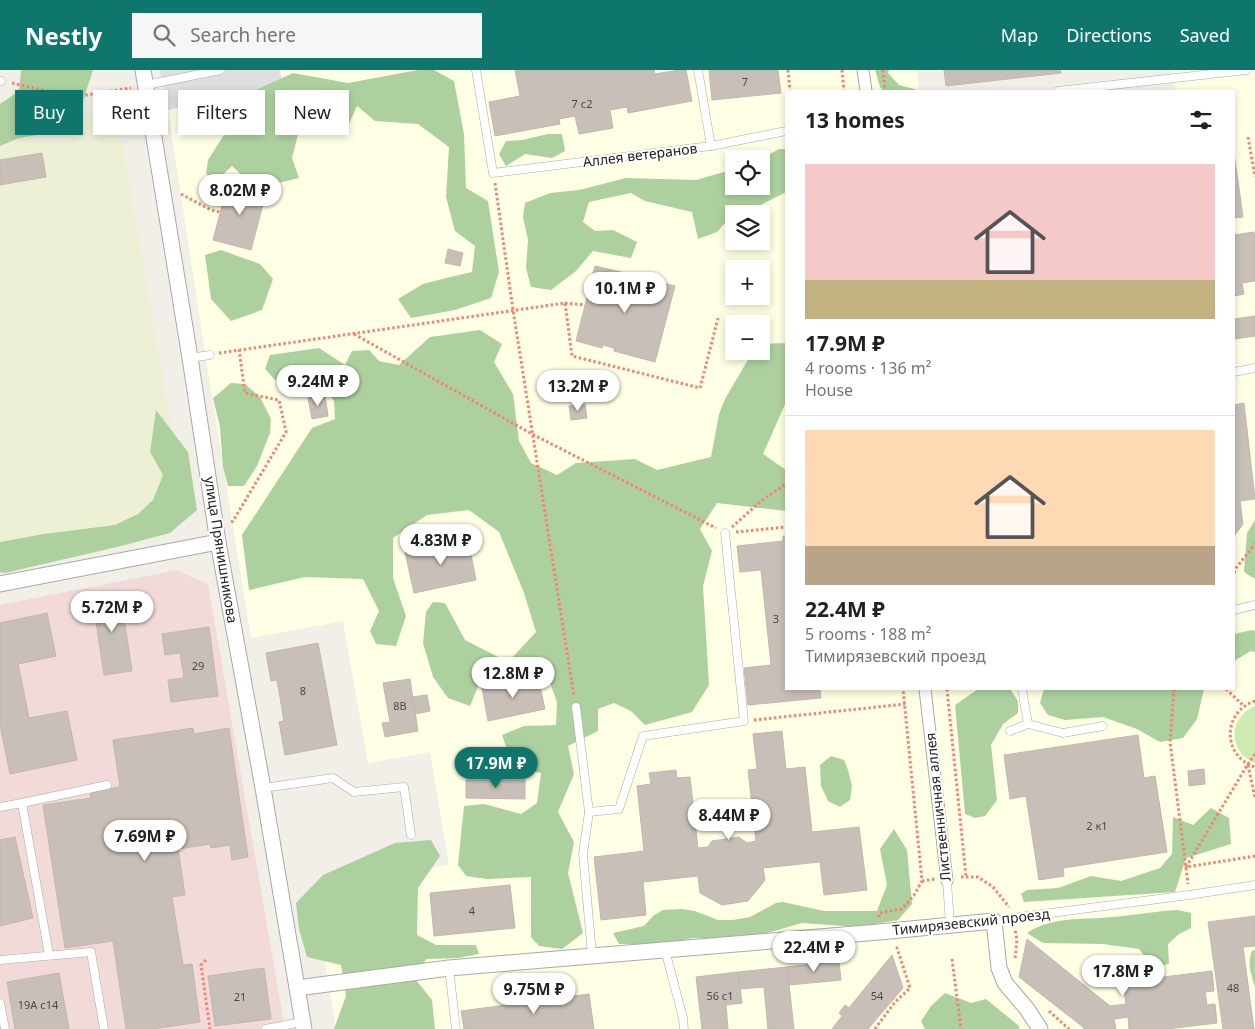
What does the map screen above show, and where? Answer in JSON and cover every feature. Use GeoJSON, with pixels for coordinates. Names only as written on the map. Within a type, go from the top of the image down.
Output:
{"type":"FeatureCollection","features":[{"type":"Feature","properties":{"kind":"street","name":"улица Прянишникова"},"geometry":{"type":"LineString","coordinates":[[143,70],[218,542],[263,788],[303,1026]]}},
{"type":"Feature","properties":{"kind":"street"},"geometry":{"type":"LineString","coordinates":[[863,70],[866,90]]}},
{"type":"Feature","properties":{"kind":"street"},"geometry":{"type":"LineString","coordinates":[[0,584],[218,542]]}},
{"type":"Feature","properties":{"kind":"street","name":"Лиственничная аллея"},"geometry":{"type":"LineString","coordinates":[[925,690],[947,881]]}},
{"type":"Feature","properties":{"kind":"street"},"geometry":{"type":"LineString","coordinates":[[994,921],[999,968],[1005,983],[1040,1029]]}},
{"type":"Feature","properties":{"kind":"street","name":"Тимирязевский проезд"},"geometry":{"type":"LineString","coordinates":[[297,988],[449,968],[994,921]]}},
{"type":"Feature","properties":{"kind":"lane"},"geometry":{"type":"LineString","coordinates":[[146,85],[220,70]]}},
{"type":"Feature","properties":{"kind":"lane"},"geometry":{"type":"LineString","coordinates":[[476,70],[493,173]]}},
{"type":"Feature","properties":{"kind":"lane"},"geometry":{"type":"LineString","coordinates":[[698,70],[711,146]]}},
{"type":"Feature","properties":{"kind":"lane"},"geometry":{"type":"LineString","coordinates":[[1067,90],[1247,70]]}},
{"type":"Feature","properties":{"kind":"lane","name":"Аллея ветеранов"},"geometry":{"type":"LineString","coordinates":[[493,173],[711,146],[785,131]]}},
{"type":"Feature","properties":{"kind":"lane"},"geometry":{"type":"LineString","coordinates":[[190,358],[210,355]]}},
{"type":"Feature","properties":{"kind":"lane"},"geometry":{"type":"LineString","coordinates":[[1235,372],[1255,368]]}},
{"type":"Feature","properties":{"kind":"lane"},"geometry":{"type":"LineString","coordinates":[[589,812],[619,809],[643,736],[744,721],[725,533]]}},
{"type":"Feature","properties":{"kind":"lane"},"geometry":{"type":"LineString","coordinates":[[1235,610],[1255,605]]}},
{"type":"Feature","properties":{"kind":"lane"},"geometry":{"type":"LineString","coordinates":[[1022,690],[1028,724]]}},
{"type":"Feature","properties":{"kind":"lane"},"geometry":{"type":"LineString","coordinates":[[576,707],[589,812],[583,854],[592,955]]}},
{"type":"Feature","properties":{"kind":"lane"},"geometry":{"type":"LineString","coordinates":[[1010,731],[1028,724],[1063,733],[1103,726]]}},
{"type":"Feature","properties":{"kind":"lane"},"geometry":{"type":"LineString","coordinates":[[263,788],[333,778],[354,792],[404,788],[411,835]]}},
{"type":"Feature","properties":{"kind":"lane"},"geometry":{"type":"LineString","coordinates":[[0,807],[107,785]]}},
{"type":"Feature","properties":{"kind":"lane"},"geometry":{"type":"LineString","coordinates":[[22,803],[49,955]]}},
{"type":"Feature","properties":{"kind":"lane","name":"Лиственничная аллея"},"geometry":{"type":"LineString","coordinates":[[947,881],[950,925]]}},
{"type":"Feature","properties":{"kind":"lane","name":"Тимирязевский проезд"},"geometry":{"type":"LineString","coordinates":[[994,921],[1255,885]]}},
{"type":"Feature","properties":{"kind":"lane"},"geometry":{"type":"LineString","coordinates":[[665,950],[683,1018],[684,1029]]}},
{"type":"Feature","properties":{"kind":"lane"},"geometry":{"type":"LineString","coordinates":[[0,960],[91,952],[104,1029]]}},
{"type":"Feature","properties":{"kind":"lane"},"geometry":{"type":"LineString","coordinates":[[449,968],[456,1029]]}},
{"type":"Feature","properties":{"kind":"lane"},"geometry":{"type":"LineString","coordinates":[[0,1003],[5,1029]]}},
{"type":"Feature","properties":{"kind":"lane"},"geometry":{"type":"LineString","coordinates":[[266,1029],[303,1026]]}},
{"type":"Feature","properties":{"kind":"path"},"geometry":{"type":"LineString","coordinates":[[788,70],[790,90]]}},
{"type":"Feature","properties":{"kind":"path"},"geometry":{"type":"LineString","coordinates":[[842,70],[844,90]]}},
{"type":"Feature","properties":{"kind":"path"},"geometry":{"type":"LineString","coordinates":[[883,70],[885,90]]}},
{"type":"Feature","properties":{"kind":"path"},"geometry":{"type":"LineString","coordinates":[[0,81],[73,97],[93,94]]}},
{"type":"Feature","properties":{"kind":"path"},"geometry":{"type":"LineString","coordinates":[[1248,138],[1255,177]]}},
{"type":"Feature","properties":{"kind":"path"},"geometry":{"type":"LineString","coordinates":[[493,173],[532,434],[576,707]]}},
{"type":"Feature","properties":{"kind":"path"},"geometry":{"type":"LineString","coordinates":[[181,194],[211,210],[220,212]]}},
{"type":"Feature","properties":{"kind":"path"},"geometry":{"type":"LineString","coordinates":[[565,303],[572,356],[700,388],[718,318]]}},
{"type":"Feature","properties":{"kind":"path"},"geometry":{"type":"LineString","coordinates":[[210,355],[565,303],[585,305]]}},
{"type":"Feature","properties":{"kind":"path"},"geometry":{"type":"LineString","coordinates":[[353,334],[532,434],[725,533],[785,527]]}},
{"type":"Feature","properties":{"kind":"path"},"geometry":{"type":"LineString","coordinates":[[229,522],[232,521],[286,432],[279,400],[245,394],[239,350]]}},
{"type":"Feature","properties":{"kind":"path"},"geometry":{"type":"LineString","coordinates":[[725,533],[761,501],[785,485]]}},
{"type":"Feature","properties":{"kind":"path"},"geometry":{"type":"LineString","coordinates":[[1235,570],[1255,544]]}},
{"type":"Feature","properties":{"kind":"path"},"geometry":{"type":"LineString","coordinates":[[875,1029],[895,1002],[910,988],[897,948],[880,948],[879,913],[902,909],[922,881],[903,690]]}},
{"type":"Feature","properties":{"kind":"path"},"geometry":{"type":"LineString","coordinates":[[947,690],[966,877]]}},
{"type":"Feature","properties":{"kind":"path"},"geometry":{"type":"LineString","coordinates":[[1174,690],[1170,742],[1189,895]]}},
{"type":"Feature","properties":{"kind":"path"},"geometry":{"type":"LineString","coordinates":[[1227,690],[1244,706]]}},
{"type":"Feature","properties":{"kind":"path"},"geometry":{"type":"LineString","coordinates":[[1255,702],[1244,706],[1236,714],[1231,725],[1230,736],[1233,748],[1239,757],[1255,767]]}},
{"type":"Feature","properties":{"kind":"path"},"geometry":{"type":"LineString","coordinates":[[744,721],[905,704]]}},
{"type":"Feature","properties":{"kind":"path"},"geometry":{"type":"LineString","coordinates":[[1186,867],[1255,754]]}},
{"type":"Feature","properties":{"kind":"path"},"geometry":{"type":"LineString","coordinates":[[1248,764],[1255,798]]}},
{"type":"Feature","properties":{"kind":"path"},"geometry":{"type":"LineString","coordinates":[[1186,867],[1255,856]]}},
{"type":"Feature","properties":{"kind":"path"},"geometry":{"type":"LineString","coordinates":[[978,877],[994,887],[1009,905],[1017,940],[1014,965]]}},
{"type":"Feature","properties":{"kind":"path"},"geometry":{"type":"LineString","coordinates":[[952,959],[961,1029]]}},
{"type":"Feature","properties":{"kind":"path"},"geometry":{"type":"LineString","coordinates":[[206,960],[201,966],[210,1029]]}},
{"type":"Feature","properties":{"kind":"path"},"geometry":{"type":"LineString","coordinates":[[1044,1006],[1069,1029]]}},
{"type":"Feature","properties":{"kind":"shaded area"},"geometry":{"type":"Polygon","coordinates":[[[160,70],[280,70],[283,88],[265,91],[178,90],[178,108],[168,110],[168,90],[164,90],[160,70]]]}},
{"type":"Feature","properties":{"kind":"shaded area"},"geometry":{"type":"Polygon","coordinates":[[[280,70],[917,70],[919,90],[785,90],[785,690],[1235,690],[1235,90],[1175,90],[1172,70],[1255,70],[1255,1029],[594,1029],[589,994],[462,1011],[464,1029],[336,1029],[322,946],[309,890],[449,865],[430,752],[368,763],[343,621],[251,638],[168,110],[178,108],[178,135],[265,135],[265,91],[283,88],[280,70]]]}},
{"type":"Feature","properties":{"kind":"shaded area"},"geometry":{"type":"Polygon","coordinates":[[[93,117],[93,135],[121,135],[181,482],[175,511],[0,558],[0,138],[15,135],[83,135],[83,120],[93,117]]]}},
{"type":"Feature","properties":{"kind":"shaded area"},"geometry":{"type":"Polygon","coordinates":[[[177,570],[208,584],[285,1029],[0,1029],[0,605],[177,570]]]}},
{"type":"Feature","properties":{"kind":"green space"},"geometry":{"type":"Polygon","coordinates":[[[21,70],[93,70],[83,101],[83,90],[19,90],[21,70]]]}},
{"type":"Feature","properties":{"kind":"green space"},"geometry":{"type":"Polygon","coordinates":[[[418,70],[434,70],[454,81],[464,134],[466,188],[488,201],[499,272],[491,298],[455,310],[411,318],[398,299],[423,284],[472,272],[475,246],[455,231],[446,197],[449,147],[418,124],[375,121],[357,106],[349,124],[349,90],[275,90],[275,135],[298,135],[292,158],[299,178],[274,184],[247,180],[232,166],[214,183],[206,173],[208,160],[224,135],[265,135],[265,90],[256,90],[293,73],[348,83],[418,70]]]}},
{"type":"Feature","properties":{"kind":"green space"},"geometry":{"type":"Polygon","coordinates":[[[875,70],[889,70],[888,73],[899,85],[918,90],[882,90],[875,70]]]}},
{"type":"Feature","properties":{"kind":"green space"},"geometry":{"type":"Polygon","coordinates":[[[15,94],[15,135],[36,135],[19,138],[0,146],[0,104],[15,94]]]}},
{"type":"Feature","properties":{"kind":"green space"},"geometry":{"type":"Polygon","coordinates":[[[548,134],[562,134],[565,151],[552,158],[525,154],[506,166],[499,154],[506,141],[522,140],[548,134]]]}},
{"type":"Feature","properties":{"kind":"green space"},"geometry":{"type":"Polygon","coordinates":[[[779,149],[785,149],[785,193],[761,205],[725,205],[725,223],[717,232],[698,239],[692,212],[645,201],[631,193],[589,202],[583,222],[595,231],[613,230],[637,242],[631,258],[593,251],[576,271],[551,290],[531,287],[526,268],[528,240],[523,217],[525,203],[550,193],[579,190],[626,178],[696,180],[725,172],[725,195],[770,195],[770,154],[779,149]]]}},
{"type":"Feature","properties":{"kind":"green space"},"geometry":{"type":"Polygon","coordinates":[[[221,250],[260,264],[273,279],[262,310],[231,321],[211,299],[205,255],[221,250]]]}},
{"type":"Feature","properties":{"kind":"green space"},"geometry":{"type":"Polygon","coordinates":[[[480,330],[502,344],[494,362],[513,394],[519,441],[531,463],[557,475],[576,463],[635,459],[657,470],[711,457],[719,414],[725,399],[748,360],[770,360],[770,344],[785,343],[785,404],[763,454],[785,469],[785,511],[717,503],[700,529],[712,551],[703,586],[709,685],[692,712],[645,725],[631,711],[614,703],[598,709],[598,731],[568,746],[574,774],[558,812],[574,842],[568,873],[583,933],[562,949],[539,946],[531,937],[531,877],[487,879],[466,876],[458,865],[464,806],[484,804],[521,814],[537,803],[541,773],[513,767],[502,735],[524,726],[556,725],[557,702],[545,669],[481,679],[470,706],[448,698],[433,677],[423,643],[426,612],[433,602],[445,603],[465,640],[508,662],[536,632],[524,593],[499,532],[469,510],[427,515],[393,538],[393,578],[406,616],[396,646],[376,644],[370,631],[379,611],[363,579],[305,577],[249,590],[242,535],[312,428],[335,419],[334,401],[325,388],[292,378],[275,380],[265,369],[270,355],[319,348],[345,365],[352,351],[369,350],[379,361],[399,365],[430,337],[480,330]]]}},
{"type":"Feature","properties":{"kind":"green space"},"geometry":{"type":"Polygon","coordinates":[[[231,383],[245,384],[260,397],[271,419],[270,433],[257,466],[244,486],[228,486],[223,467],[220,427],[213,398],[231,383]]]}},
{"type":"Feature","properties":{"kind":"green space"},"geometry":{"type":"Polygon","coordinates":[[[156,410],[188,452],[197,510],[170,533],[5,573],[0,572],[0,542],[115,525],[138,514],[153,500],[163,475],[150,452],[156,410]]]}},
{"type":"Feature","properties":{"kind":"green space"},"geometry":{"type":"Polygon","coordinates":[[[1255,520],[1255,579],[1244,572],[1247,533],[1255,520]]]}},
{"type":"Feature","properties":{"kind":"green space"},"geometry":{"type":"Polygon","coordinates":[[[1255,631],[1255,652],[1251,651],[1235,660],[1235,634],[1255,631]]]}},
{"type":"Feature","properties":{"kind":"green space"},"geometry":{"type":"Polygon","coordinates":[[[977,690],[1011,690],[1018,701],[1018,713],[1003,724],[991,745],[997,800],[985,816],[975,818],[965,814],[955,705],[977,690]]]}},
{"type":"Feature","properties":{"kind":"green space"},"geometry":{"type":"Polygon","coordinates":[[[1044,690],[1204,690],[1197,719],[1183,738],[1160,742],[1137,729],[1103,717],[1065,720],[1048,715],[1040,703],[1044,690]]]}},
{"type":"Feature","properties":{"kind":"green space"},"geometry":{"type":"Polygon","coordinates":[[[1255,706],[1255,763],[1243,756],[1239,750],[1236,744],[1235,731],[1236,724],[1243,714],[1255,706]]]}},
{"type":"Feature","properties":{"kind":"green space"},"geometry":{"type":"Polygon","coordinates":[[[831,756],[844,760],[852,786],[850,800],[840,807],[828,801],[821,786],[820,765],[831,756]]]}},
{"type":"Feature","properties":{"kind":"green space"},"geometry":{"type":"Polygon","coordinates":[[[1211,808],[1229,818],[1231,844],[1186,858],[1175,892],[1024,902],[1021,894],[1027,890],[1058,888],[1091,876],[1121,881],[1160,868],[1172,854],[1173,817],[1193,825],[1211,808]]]}},
{"type":"Feature","properties":{"kind":"green space"},"geometry":{"type":"Polygon","coordinates":[[[894,829],[907,850],[912,904],[898,920],[858,927],[802,923],[757,936],[725,939],[693,938],[663,944],[619,944],[613,933],[644,926],[653,916],[663,910],[681,909],[695,911],[718,920],[750,917],[776,903],[783,902],[824,911],[877,911],[887,885],[880,849],[894,829]]]}},
{"type":"Feature","properties":{"kind":"green space"},"geometry":{"type":"Polygon","coordinates":[[[431,840],[440,856],[418,888],[417,935],[436,945],[476,945],[479,954],[459,958],[426,959],[416,980],[432,1000],[435,1029],[334,1029],[346,996],[341,965],[307,957],[299,929],[296,903],[323,875],[395,843],[431,840]]]}},
{"type":"Feature","properties":{"kind":"green space"},"geometry":{"type":"Polygon","coordinates":[[[1178,910],[1191,913],[1191,928],[1179,934],[1168,944],[1169,964],[1153,967],[1139,949],[1103,944],[1043,943],[1027,933],[1058,921],[1178,910]]]}},
{"type":"Feature","properties":{"kind":"green space"},"geometry":{"type":"Polygon","coordinates":[[[1255,950],[1255,987],[1250,964],[1252,951],[1255,950]]]}},
{"type":"Feature","properties":{"kind":"green space"},"geometry":{"type":"Polygon","coordinates":[[[945,993],[971,1003],[986,999],[1019,1026],[1019,1029],[925,1029],[921,1021],[931,1006],[945,993]]]}},
{"type":"Feature","properties":{"kind":"building"},"geometry":{"type":"Polygon","coordinates":[[[515,70],[654,70],[655,74],[686,70],[692,101],[628,113],[627,107],[610,110],[613,128],[579,134],[575,116],[559,119],[560,124],[495,136],[489,102],[520,96],[515,70]]]}},
{"type":"Feature","properties":{"kind":"building"},"geometry":{"type":"Polygon","coordinates":[[[709,70],[778,70],[781,93],[712,100],[709,70]]]}},
{"type":"Feature","properties":{"kind":"building"},"geometry":{"type":"Polygon","coordinates":[[[944,70],[1060,70],[1061,73],[946,86],[944,70]]]}},
{"type":"Feature","properties":{"kind":"building"},"geometry":{"type":"Polygon","coordinates":[[[42,153],[46,177],[0,185],[0,160],[42,153]]]}},
{"type":"Feature","properties":{"kind":"building"},"geometry":{"type":"Polygon","coordinates":[[[1235,160],[1243,217],[1235,218],[1235,160]]]}},
{"type":"Feature","properties":{"kind":"building"},"geometry":{"type":"Polygon","coordinates":[[[228,183],[266,193],[251,250],[213,240],[228,183]]]}},
{"type":"Feature","properties":{"kind":"building"},"geometry":{"type":"Polygon","coordinates":[[[1254,232],[1255,281],[1242,283],[1244,294],[1235,296],[1235,235],[1254,232]]]}},
{"type":"Feature","properties":{"kind":"building"},"geometry":{"type":"Polygon","coordinates":[[[448,249],[463,253],[460,266],[445,263],[448,249]]]}},
{"type":"Feature","properties":{"kind":"building"},"geometry":{"type":"Polygon","coordinates":[[[595,266],[621,272],[620,275],[632,278],[633,275],[675,286],[655,362],[614,351],[614,348],[603,345],[602,348],[576,341],[595,266]]]}},
{"type":"Feature","properties":{"kind":"building"},"geometry":{"type":"Polygon","coordinates":[[[1255,316],[1255,336],[1235,339],[1235,319],[1255,316]]]}},
{"type":"Feature","properties":{"kind":"building"},"geometry":{"type":"Polygon","coordinates":[[[325,395],[328,416],[312,419],[308,398],[325,395]]]}},
{"type":"Feature","properties":{"kind":"building"},"geometry":{"type":"Polygon","coordinates":[[[1244,403],[1255,499],[1240,501],[1243,524],[1235,535],[1235,405],[1244,403]]]}},
{"type":"Feature","properties":{"kind":"building"},"geometry":{"type":"Polygon","coordinates":[[[585,404],[587,418],[571,420],[569,406],[585,404]]]}},
{"type":"Feature","properties":{"kind":"building"},"geometry":{"type":"Polygon","coordinates":[[[783,536],[785,536],[785,690],[820,690],[821,698],[748,705],[744,668],[771,665],[761,570],[740,572],[737,546],[783,541],[783,536]]]}},
{"type":"Feature","properties":{"kind":"building"},"geometry":{"type":"Polygon","coordinates":[[[468,539],[476,580],[414,593],[405,552],[468,539]]]}},
{"type":"Feature","properties":{"kind":"building"},"geometry":{"type":"Polygon","coordinates":[[[120,591],[132,671],[104,675],[92,595],[120,591]]]}},
{"type":"Feature","properties":{"kind":"building"},"geometry":{"type":"Polygon","coordinates":[[[47,613],[56,656],[18,664],[29,718],[67,711],[77,760],[10,774],[0,725],[0,623],[47,613]]]}},
{"type":"Feature","properties":{"kind":"building"},"geometry":{"type":"Polygon","coordinates":[[[209,627],[218,696],[171,702],[168,680],[184,678],[180,653],[165,655],[162,634],[209,627]]]}},
{"type":"Feature","properties":{"kind":"building"},"geometry":{"type":"Polygon","coordinates":[[[318,643],[337,745],[285,755],[279,722],[284,721],[277,680],[271,681],[266,653],[318,643]]]}},
{"type":"Feature","properties":{"kind":"building"},"geometry":{"type":"Polygon","coordinates":[[[538,677],[545,709],[488,721],[482,688],[538,677]]]}},
{"type":"Feature","properties":{"kind":"building"},"geometry":{"type":"Polygon","coordinates":[[[410,679],[418,731],[385,737],[382,723],[390,722],[383,683],[410,679]]]}},
{"type":"Feature","properties":{"kind":"building"},"geometry":{"type":"Polygon","coordinates":[[[427,695],[430,711],[415,714],[412,697],[427,695]]]}},
{"type":"Feature","properties":{"kind":"building"},"geometry":{"type":"Polygon","coordinates":[[[193,728],[194,734],[229,728],[248,857],[232,860],[230,845],[211,848],[210,844],[178,849],[185,895],[172,897],[183,965],[192,964],[200,1022],[153,1029],[126,1029],[113,941],[65,948],[43,805],[91,798],[90,791],[120,787],[113,740],[193,728]]]}},
{"type":"Feature","properties":{"kind":"building"},"geometry":{"type":"Polygon","coordinates":[[[782,731],[786,769],[805,767],[812,832],[859,827],[867,890],[824,895],[820,862],[763,868],[765,880],[748,901],[722,905],[700,893],[698,876],[643,882],[646,915],[601,920],[594,857],[644,851],[637,786],[651,784],[649,773],[676,770],[677,778],[690,777],[698,848],[708,847],[712,841],[739,837],[747,843],[756,841],[748,770],[757,769],[753,734],[782,731]]]}},
{"type":"Feature","properties":{"kind":"building"},"geometry":{"type":"Polygon","coordinates":[[[1138,735],[1144,778],[1155,776],[1167,852],[1063,868],[1064,876],[1039,880],[1026,796],[1010,799],[1004,755],[1138,735]]]}},
{"type":"Feature","properties":{"kind":"building"},"geometry":{"type":"Polygon","coordinates":[[[1204,769],[1205,784],[1189,786],[1188,771],[1204,769]]]}},
{"type":"Feature","properties":{"kind":"building"},"geometry":{"type":"Polygon","coordinates":[[[466,780],[525,780],[525,799],[466,798],[466,780]]]}},
{"type":"Feature","properties":{"kind":"building"},"geometry":{"type":"Polygon","coordinates":[[[15,837],[33,918],[0,926],[0,840],[15,837]]]}},
{"type":"Feature","properties":{"kind":"building"},"geometry":{"type":"Polygon","coordinates":[[[510,885],[515,928],[434,936],[430,893],[510,885]]]}},
{"type":"Feature","properties":{"kind":"building"},"geometry":{"type":"Polygon","coordinates":[[[1255,916],[1255,946],[1243,947],[1254,1029],[1223,1029],[1208,922],[1255,916]]]}},
{"type":"Feature","properties":{"kind":"building"},"geometry":{"type":"Polygon","coordinates":[[[1027,939],[1110,1006],[1126,1004],[1123,982],[1212,971],[1214,991],[1205,992],[1207,1005],[1215,1004],[1217,1023],[1167,1029],[1129,1029],[1128,1017],[1114,1019],[1116,1029],[1084,1029],[1019,977],[1027,939]]]}},
{"type":"Feature","properties":{"kind":"building"},"geometry":{"type":"Polygon","coordinates":[[[892,955],[903,988],[868,1029],[832,1029],[842,1016],[839,1013],[845,1005],[849,1008],[892,955]]]}},
{"type":"Feature","properties":{"kind":"building"},"geometry":{"type":"Polygon","coordinates":[[[839,961],[841,980],[789,985],[787,967],[839,961]]]}},
{"type":"Feature","properties":{"kind":"building"},"geometry":{"type":"Polygon","coordinates":[[[787,967],[794,1029],[768,1029],[764,987],[740,989],[738,972],[787,967]]]}},
{"type":"Feature","properties":{"kind":"building"},"geometry":{"type":"Polygon","coordinates":[[[264,968],[271,1019],[215,1026],[208,976],[264,968]]]}},
{"type":"Feature","properties":{"kind":"building"},"geometry":{"type":"Polygon","coordinates":[[[738,972],[742,1003],[726,1005],[728,1029],[702,1029],[696,977],[738,972]]]}},
{"type":"Feature","properties":{"kind":"building"},"geometry":{"type":"Polygon","coordinates":[[[59,973],[69,1029],[15,1029],[7,982],[59,973]]]}},
{"type":"Feature","properties":{"kind":"building"},"geometry":{"type":"Polygon","coordinates":[[[589,994],[594,1029],[464,1029],[461,1011],[589,994]]]}}]}
